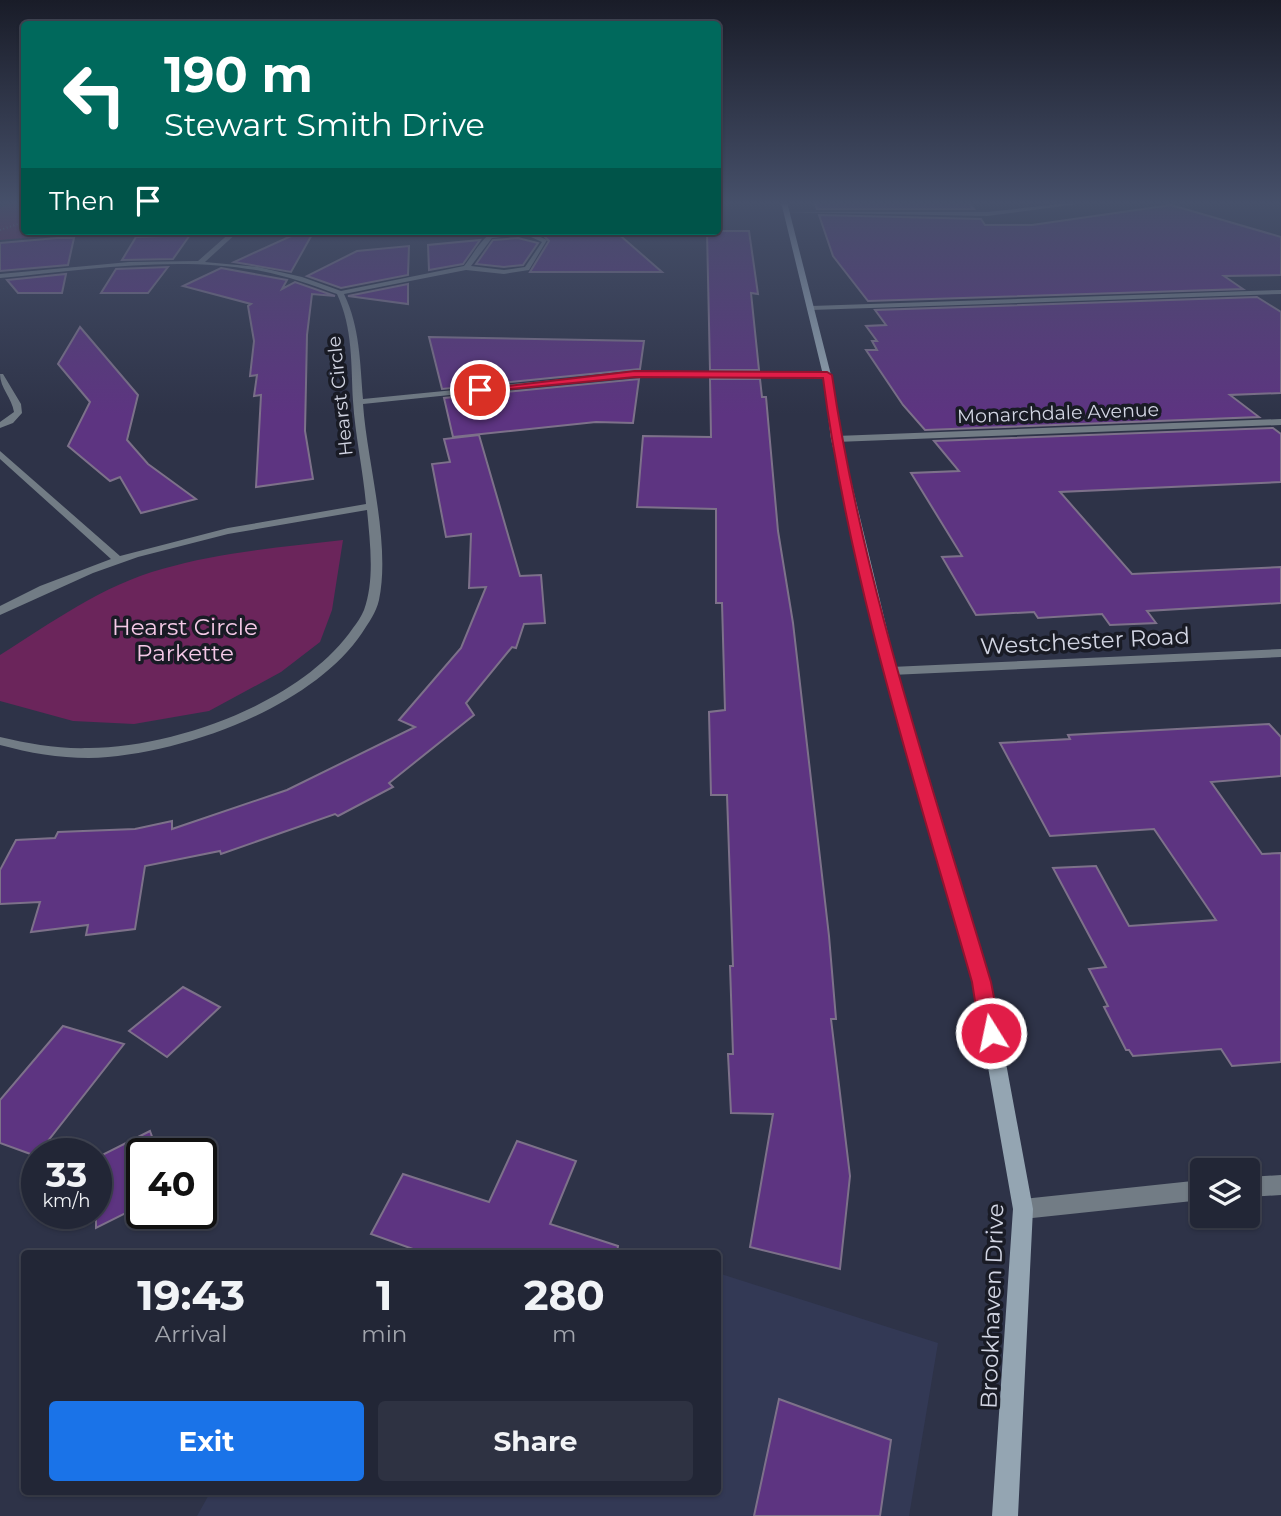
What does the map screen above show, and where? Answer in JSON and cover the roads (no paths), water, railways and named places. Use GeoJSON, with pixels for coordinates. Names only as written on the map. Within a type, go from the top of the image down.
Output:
{"type":"FeatureCollection","features":[{"type":"Feature","properties":{"kind":"street"},"geometry":{"type":"LineString","coordinates":[[0,276],[54,273]]}},
{"type":"Feature","properties":{"kind":"street"},"geometry":{"type":"LineString","coordinates":[[283,273],[340,293],[442,273]]}},
{"type":"Feature","properties":{"kind":"street","name":"Brookhaven Drive"},"geometry":{"type":"LineString","coordinates":[[802,273],[827,375],[836,439],[891,671],[982,982],[1023,1209],[1005,1516]]}},
{"type":"Feature","properties":{"kind":"street"},"geometry":{"type":"LineString","coordinates":[[811,308],[1281,292]]}},
{"type":"Feature","properties":{"kind":"street","name":"Hearst Circle"},"geometry":{"type":"LineString","coordinates":[[0,741],[52,752],[150,747],[249,715],[293,690],[323,668],[354,637],[370,611],[374,581],[372,506],[357,402],[351,323],[340,293]]}},
{"type":"Feature","properties":{"kind":"street"},"geometry":{"type":"LineString","coordinates":[[357,402],[635,374],[827,375]]}},
{"type":"Feature","properties":{"kind":"street"},"geometry":{"type":"LineString","coordinates":[[0,376],[17,404],[18,412],[10,421],[0,425]]}},
{"type":"Feature","properties":{"kind":"street","name":"Monarchdale Avenue"},"geometry":{"type":"LineString","coordinates":[[836,439],[1281,422]]}},
{"type":"Feature","properties":{"kind":"street"},"geometry":{"type":"LineString","coordinates":[[0,454],[117,559]]}},
{"type":"Feature","properties":{"kind":"street"},"geometry":{"type":"LineString","coordinates":[[0,611],[69,575],[117,559],[291,517],[372,506]]}},
{"type":"Feature","properties":{"kind":"street","name":"Westchester Road"},"geometry":{"type":"LineString","coordinates":[[891,671],[1281,653]]}},
{"type":"Feature","properties":{"kind":"street"},"geometry":{"type":"LineString","coordinates":[[1260,1186],[1281,1185]]}},
{"type":"Feature","properties":{"kind":"street"},"geometry":{"type":"LineString","coordinates":[[1023,1209],[1190,1191]]}},
{"type":"Feature","properties":{"kind":"park label","name":"Hearst Circle Parkette"},"geometry":{"type":"Point","coordinates":[185,640]}}]}
